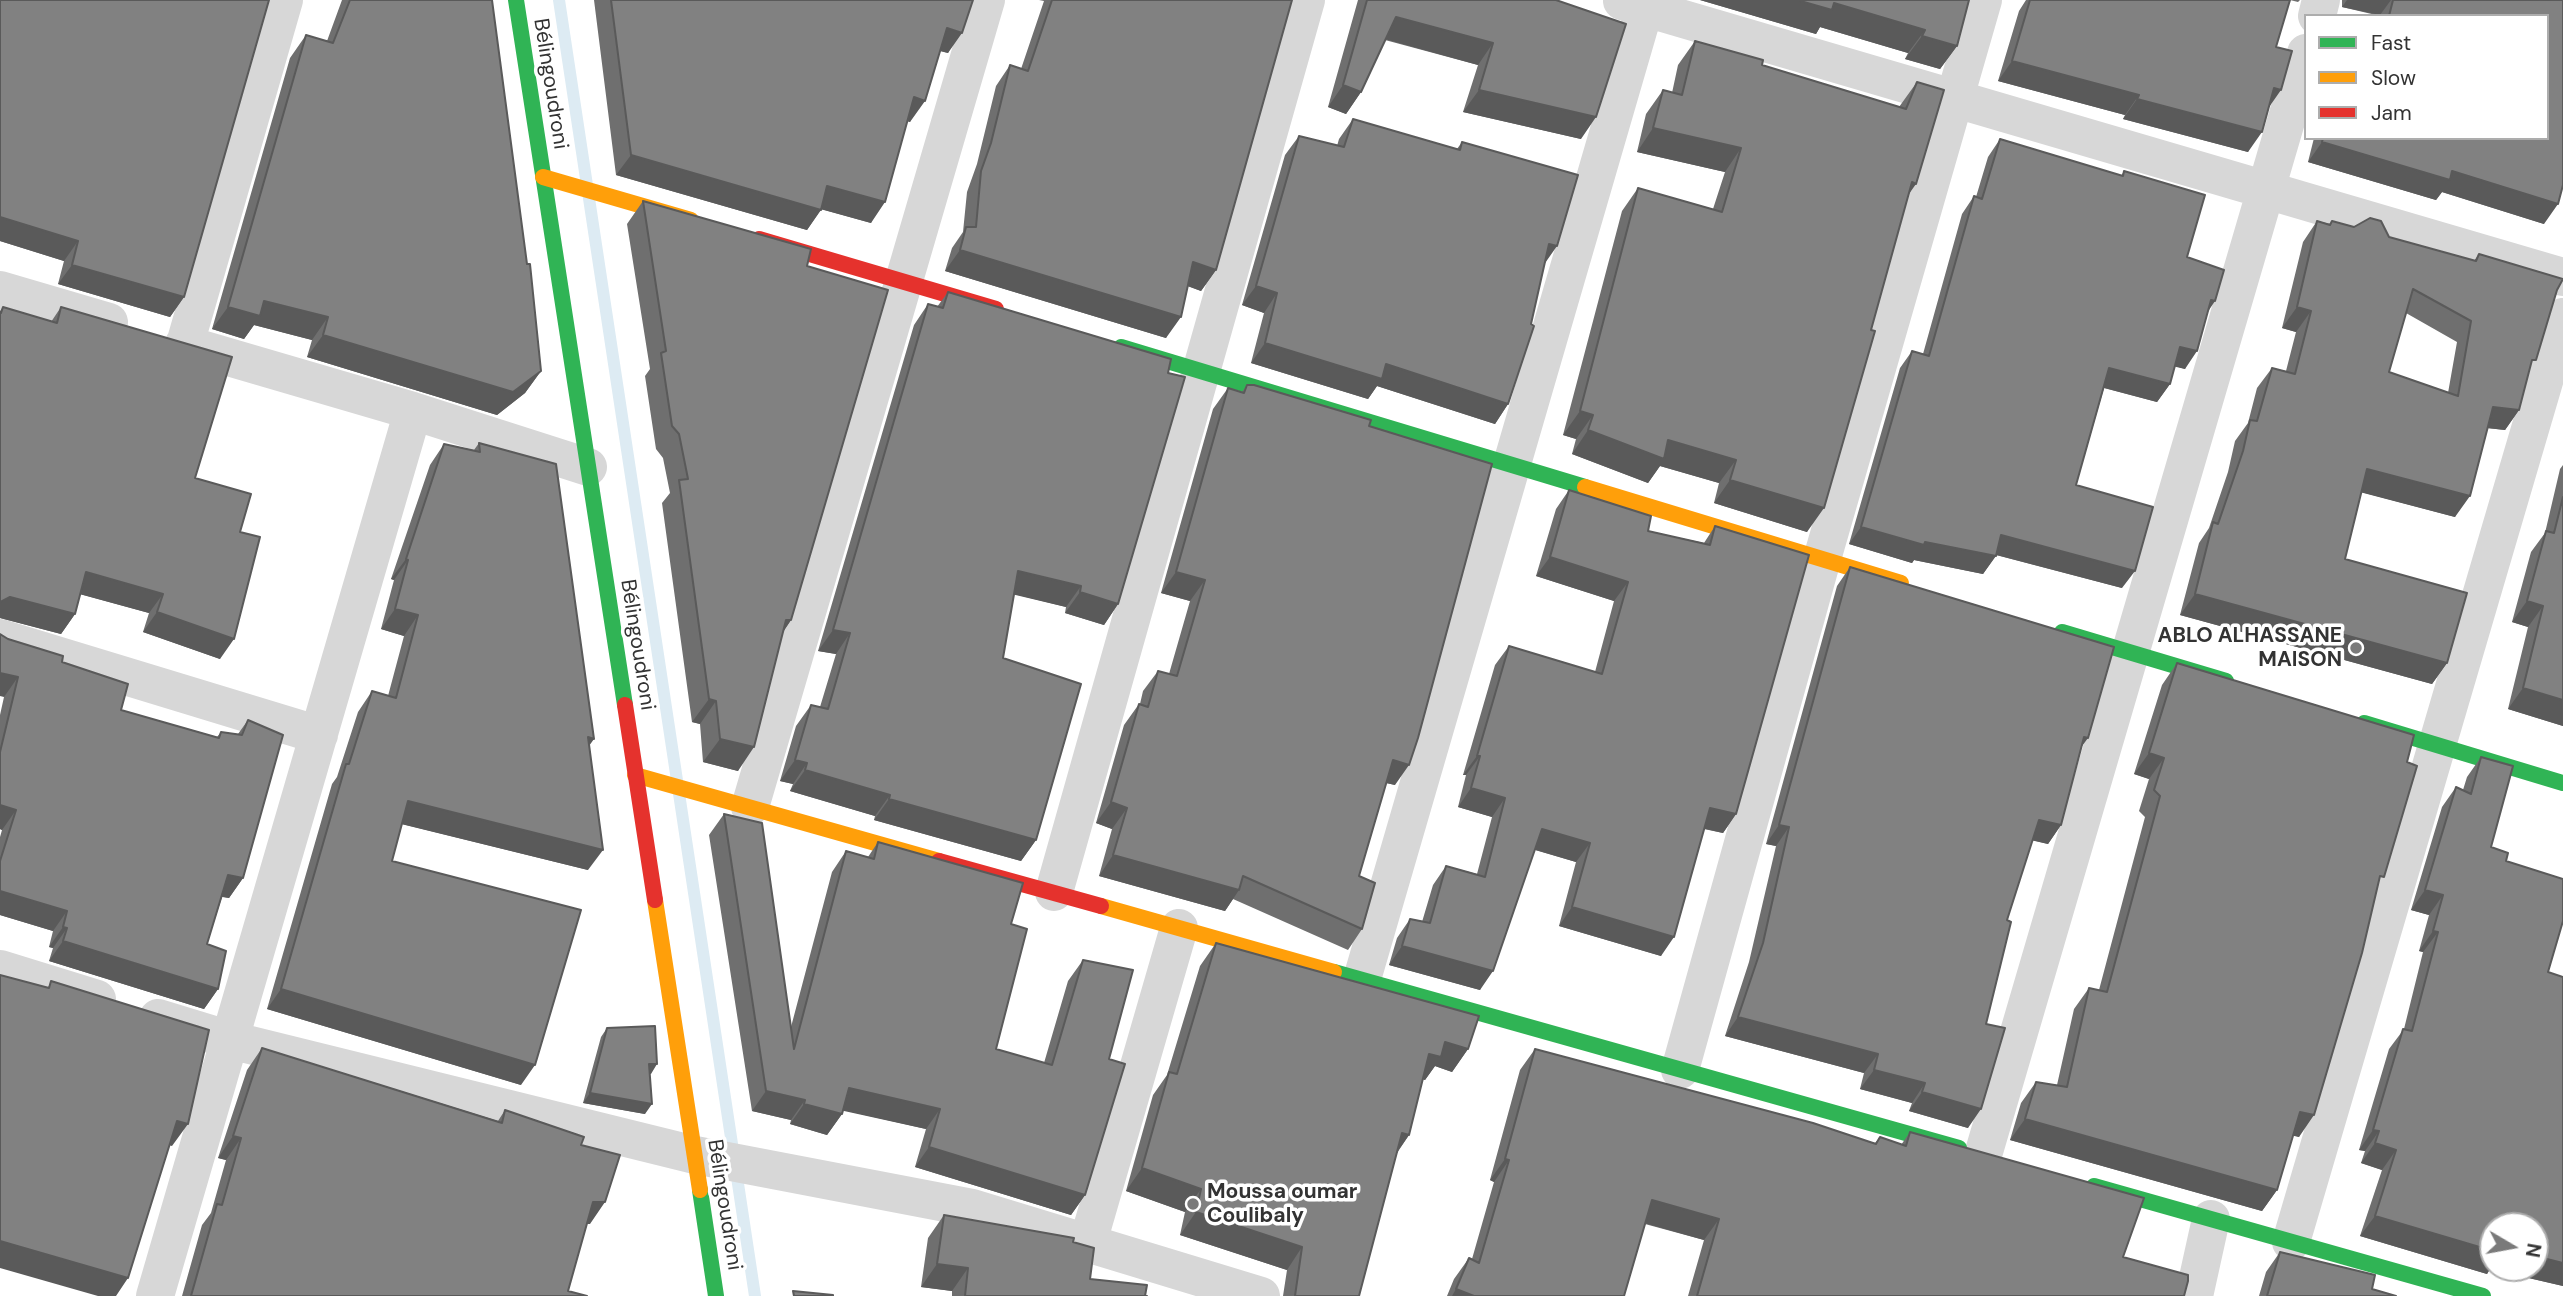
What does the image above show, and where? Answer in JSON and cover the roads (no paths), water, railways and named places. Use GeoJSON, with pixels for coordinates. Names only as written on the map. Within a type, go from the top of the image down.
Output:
{"type":"FeatureCollection","features":[{"type":"Feature","properties":{"kind":"street"},"geometry":{"type":"LineString","coordinates":[[185,344],[284,0]]}},
{"type":"Feature","properties":{"kind":"street","name":"Bélingoudroni"},"geometry":{"type":"LineString","coordinates":[[516,0],[716,1296]]}},
{"type":"Feature","properties":{"kind":"street"},"geometry":{"type":"LineString","coordinates":[[750,807],[986,0]]}},
{"type":"Feature","properties":{"kind":"street"},"geometry":{"type":"LineString","coordinates":[[1054,892],[1306,0]]}},
{"type":"Feature","properties":{"kind":"street"},"geometry":{"type":"LineString","coordinates":[[1680,1070],[1822,559],[1983,0]]}},
{"type":"Feature","properties":{"kind":"street"},"geometry":{"type":"LineString","coordinates":[[1363,979],[1513,465],[1638,3],[2563,277]]}},
{"type":"Feature","properties":{"kind":"street"},"geometry":{"type":"LineString","coordinates":[[635,775],[1989,1157],[2130,652],[2304,60]]}},
{"type":"Feature","properties":{"kind":"street"},"geometry":{"type":"LineString","coordinates":[[543,177],[703,223]]}},
{"type":"Feature","properties":{"kind":"street"},"geometry":{"type":"LineString","coordinates":[[743,235],[1007,312]]}},
{"type":"Feature","properties":{"kind":"street"},"geometry":{"type":"LineString","coordinates":[[0,290],[413,411],[588,467]]}},
{"type":"Feature","properties":{"kind":"street"},"geometry":{"type":"LineString","coordinates":[[2291,1242],[2563,317]]}},
{"type":"Feature","properties":{"kind":"street"},"geometry":{"type":"LineString","coordinates":[[1111,344],[1912,586]]}},
{"type":"Feature","properties":{"kind":"street"},"geometry":{"type":"LineString","coordinates":[[155,1296],[413,411]]}},
{"type":"Feature","properties":{"kind":"street"},"geometry":{"type":"LineString","coordinates":[[2040,625],[2237,684]]}},
{"type":"Feature","properties":{"kind":"street"},"geometry":{"type":"LineString","coordinates":[[0,638],[319,735]]}},
{"type":"Feature","properties":{"kind":"street"},"geometry":{"type":"LineString","coordinates":[[2343,717],[2563,783]]}},
{"type":"Feature","properties":{"kind":"street"},"geometry":{"type":"LineString","coordinates":[[1088,1242],[1179,928]]}},
{"type":"Feature","properties":{"kind":"street"},"geometry":{"type":"LineString","coordinates":[[0,969],[230,1040],[695,1155],[972,1208],[1088,1242],[1244,1294]]}},
{"type":"Feature","properties":{"kind":"street"},"geometry":{"type":"LineString","coordinates":[[2077,1181],[2483,1296]]}},
{"type":"Feature","properties":{"kind":"street"},"geometry":{"type":"LineString","coordinates":[[2194,1296],[2211,1219]]}},
{"type":"Feature","properties":{"kind":"waterway"},"geometry":{"type":"LineString","coordinates":[[559,0],[755,1296]]}},
{"type":"Feature","properties":{"kind":"place","name":"ABLO ALHASSANE MAISON"},"geometry":{"type":"Point","coordinates":[2356,648]}},
{"type":"Feature","properties":{"kind":"place","name":"Moussa oumar Coulibaly"},"geometry":{"type":"Point","coordinates":[1193,1204]}}]}
